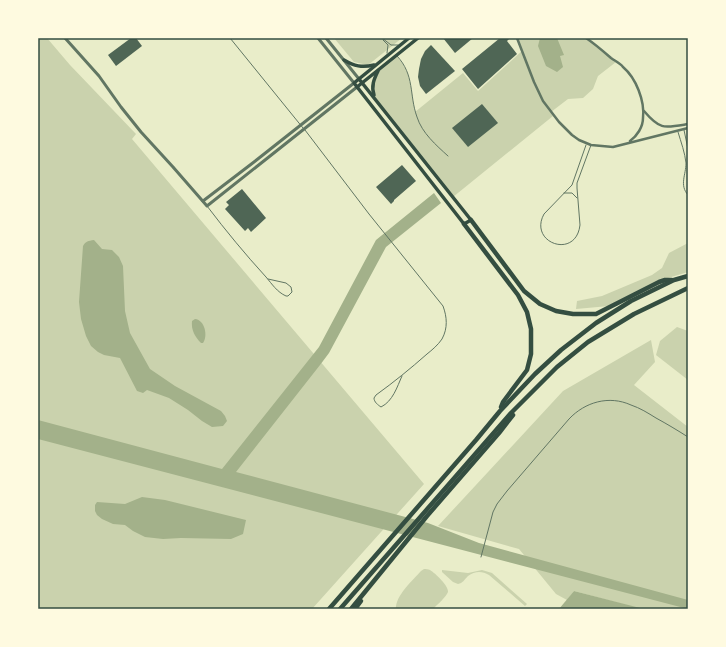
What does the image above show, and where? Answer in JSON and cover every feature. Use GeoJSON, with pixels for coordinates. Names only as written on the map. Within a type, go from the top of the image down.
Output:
{"type":"FeatureCollection","features":[{"type":"Feature","properties":{"kind":"highway"},"geometry":{"type":"LineString","coordinates":[[471,220],[524,291],[540,304],[556,311],[573,314],[596,314],[659,282],[674,280]]}},
{"type":"Feature","properties":{"kind":"highway"},"geometry":{"type":"LineString","coordinates":[[464,224],[518,295],[527,312],[532,329],[531,354],[527,370],[503,402],[500,411]]}},
{"type":"Feature","properties":{"kind":"highway"},"geometry":{"type":"LineString","coordinates":[[329,609],[500,411],[535,374],[561,350],[596,323],[631,301],[674,280],[688,276]]}},
{"type":"Feature","properties":{"kind":"highway"},"geometry":{"type":"LineString","coordinates":[[340,609],[402,538],[425,515],[501,425],[529,394],[557,367],[588,342],[634,314],[688,288]]}},
{"type":"Feature","properties":{"kind":"highway"},"geometry":{"type":"LineString","coordinates":[[351,609],[408,540],[425,515]]}},
{"type":"Feature","properties":{"kind":"highway"},"geometry":{"type":"LineString","coordinates":[[355,609],[378,576]]}},
{"type":"Feature","properties":{"kind":"main road"},"geometry":{"type":"LineString","coordinates":[[359,79],[471,220],[464,224],[354,83],[409,38]]}},
{"type":"Feature","properties":{"kind":"main road"},"geometry":{"type":"LineString","coordinates":[[357,87],[418,38]]}},
{"type":"Feature","properties":{"kind":"main road"},"geometry":{"type":"LineString","coordinates":[[344,60],[356,66],[362,67],[377,64]]}},
{"type":"Feature","properties":{"kind":"main road"},"geometry":{"type":"LineString","coordinates":[[375,99],[372,93],[372,87],[379,70]]}},
{"type":"Feature","properties":{"kind":"street"},"geometry":{"type":"LineString","coordinates":[[65,38],[99,76],[141,132],[174,166],[207,206],[357,87]]}},
{"type":"Feature","properties":{"kind":"street"},"geometry":{"type":"LineString","coordinates":[[203,201],[354,83],[318,38]]}},
{"type":"Feature","properties":{"kind":"street"},"geometry":{"type":"LineString","coordinates":[[326,38],[359,79]]}},
{"type":"Feature","properties":{"kind":"street"},"geometry":{"type":"LineString","coordinates":[[517,38],[543,101],[562,126],[572,135],[586,143],[591,145],[612,147],[688,128]]}},
{"type":"Feature","properties":{"kind":"street"},"geometry":{"type":"LineString","coordinates":[[586,38],[624,67],[632,77],[639,92],[642,101],[644,118],[639,132],[635,138],[628,143]]}},
{"type":"Feature","properties":{"kind":"street"},"geometry":{"type":"LineString","coordinates":[[643,111],[659,126],[669,127],[688,124]]}},
{"type":"Feature","properties":{"kind":"lane"},"geometry":{"type":"LineString","coordinates":[[230,38],[304,129],[443,306],[446,316],[446,327],[442,339],[402,376],[376,395],[374,401],[379,406],[383,406],[390,400],[402,376]]}},
{"type":"Feature","properties":{"kind":"lane"},"geometry":{"type":"LineString","coordinates":[[382,38],[391,45],[400,45]]}},
{"type":"Feature","properties":{"kind":"lane"},"geometry":{"type":"LineString","coordinates":[[382,38],[388,45],[387,56]]}},
{"type":"Feature","properties":{"kind":"lane"},"geometry":{"type":"LineString","coordinates":[[396,56],[407,70],[410,78],[417,119],[426,133],[448,156]]}},
{"type":"Feature","properties":{"kind":"lane"},"geometry":{"type":"LineString","coordinates":[[683,129],[688,149]]}},
{"type":"Feature","properties":{"kind":"lane"},"geometry":{"type":"LineString","coordinates":[[678,131],[685,162],[683,180],[684,188],[688,195]]}},
{"type":"Feature","properties":{"kind":"lane"},"geometry":{"type":"LineString","coordinates":[[586,143],[574,182],[544,214],[540,224],[544,236],[552,242],[562,245],[568,244],[574,241],[577,236],[580,225],[576,188],[591,145]]}},
{"type":"Feature","properties":{"kind":"lane"},"geometry":{"type":"LineString","coordinates":[[563,193],[572,193],[577,199]]}},
{"type":"Feature","properties":{"kind":"lane"},"geometry":{"type":"LineString","coordinates":[[207,206],[222,226],[276,289],[284,296],[288,296],[292,292],[291,287],[286,283],[268,279]]}},
{"type":"Feature","properties":{"kind":"lane"},"geometry":{"type":"LineString","coordinates":[[481,556],[493,512],[507,491],[569,419],[580,409],[603,401],[625,402],[639,408],[688,437]]}},
{"type":"Feature","properties":{"kind":"shaded area"},"geometry":{"type":"Polygon","coordinates":[[[38,38],[47,38],[70,65],[136,134],[132,139],[424,484],[312,609],[41,609],[38,606],[38,38]]]}},
{"type":"Feature","properties":{"kind":"shaded area"},"geometry":{"type":"Polygon","coordinates":[[[334,38],[402,38],[368,65],[354,62],[334,38]]]}},
{"type":"Feature","properties":{"kind":"shaded area"},"geometry":{"type":"Polygon","coordinates":[[[517,38],[586,38],[616,62],[598,76],[593,89],[583,98],[568,99],[551,112],[553,116],[453,197],[375,99],[372,87],[379,70],[396,56],[405,68],[408,75],[415,112],[463,73],[478,91],[522,51],[517,38]]]}},
{"type":"Feature","properties":{"kind":"shaded area"},"geometry":{"type":"Polygon","coordinates":[[[540,38],[557,38],[564,55],[560,56],[563,67],[557,72],[546,66],[538,46],[540,38]]]}},
{"type":"Feature","properties":{"kind":"shaded area"},"geometry":{"type":"Polygon","coordinates":[[[434,193],[441,203],[386,247],[329,353],[236,472],[428,523],[479,543],[688,600],[688,609],[38,439],[38,420],[222,469],[319,347],[376,240],[434,193]]]}},
{"type":"Feature","properties":{"kind":"shaded area"},"geometry":{"type":"Polygon","coordinates":[[[94,240],[102,249],[112,250],[119,257],[123,266],[125,311],[130,333],[150,369],[175,386],[221,411],[227,421],[223,426],[212,427],[169,398],[147,390],[143,393],[137,391],[120,358],[104,355],[91,346],[86,336],[81,319],[79,302],[83,246],[85,243],[94,240]]]}},
{"type":"Feature","properties":{"kind":"shaded area"},"geometry":{"type":"Polygon","coordinates":[[[688,243],[688,272],[658,281],[609,306],[576,309],[577,301],[602,296],[652,275],[662,268],[669,253],[688,243]]]}},
{"type":"Feature","properties":{"kind":"shaded area"},"geometry":{"type":"Polygon","coordinates":[[[195,319],[201,322],[205,329],[205,340],[203,343],[201,343],[195,336],[193,330],[192,321],[195,319]]]}},
{"type":"Feature","properties":{"kind":"shaded area"},"geometry":{"type":"Polygon","coordinates":[[[677,327],[688,331],[688,380],[656,355],[660,341],[677,327]]]}},
{"type":"Feature","properties":{"kind":"shaded area"},"geometry":{"type":"Polygon","coordinates":[[[651,340],[655,362],[634,385],[688,427],[688,609],[641,609],[574,591],[567,600],[556,594],[519,549],[438,526],[563,391],[651,340]]]}},
{"type":"Feature","properties":{"kind":"shaded area"},"geometry":{"type":"Polygon","coordinates":[[[142,497],[165,500],[246,520],[243,534],[231,539],[163,539],[145,537],[125,525],[113,524],[102,519],[95,511],[95,505],[97,502],[125,504],[142,497]]]}},
{"type":"Feature","properties":{"kind":"shaded area"},"geometry":{"type":"Polygon","coordinates":[[[424,569],[430,570],[441,580],[448,589],[447,594],[433,609],[396,609],[398,599],[405,588],[424,569]]]}},
{"type":"Feature","properties":{"kind":"shaded area"},"geometry":{"type":"Polygon","coordinates":[[[442,570],[468,573],[482,570],[492,573],[527,604],[525,606],[489,575],[481,572],[473,573],[458,584],[453,582],[442,572],[442,570]]]}},
{"type":"Feature","properties":{"kind":"shaded area"},"geometry":{"type":"Polygon","coordinates":[[[574,591],[640,608],[641,609],[559,609],[574,591]]]}},
{"type":"Feature","properties":{"kind":"building"},"geometry":{"type":"Polygon","coordinates":[[[131,38],[136,38],[142,46],[116,66],[108,55],[131,38]]]}},
{"type":"Feature","properties":{"kind":"building"},"geometry":{"type":"Polygon","coordinates":[[[443,38],[473,38],[455,53],[443,38]]]}},
{"type":"Feature","properties":{"kind":"building"},"geometry":{"type":"Polygon","coordinates":[[[500,38],[510,38],[507,41],[517,54],[478,89],[462,69],[500,38]]]}},
{"type":"Feature","properties":{"kind":"building"},"geometry":{"type":"Polygon","coordinates":[[[431,45],[455,71],[426,94],[420,86],[418,77],[421,59],[425,51],[431,45]]]}},
{"type":"Feature","properties":{"kind":"building"},"geometry":{"type":"Polygon","coordinates":[[[482,104],[498,123],[468,147],[452,128],[482,104]]]}},
{"type":"Feature","properties":{"kind":"building"},"geometry":{"type":"Polygon","coordinates":[[[402,165],[416,181],[391,204],[376,187],[402,165]]]}},
{"type":"Feature","properties":{"kind":"building"},"geometry":{"type":"Polygon","coordinates":[[[242,189],[266,218],[251,232],[248,228],[245,231],[225,209],[229,205],[226,202],[242,189]]]}}]}
